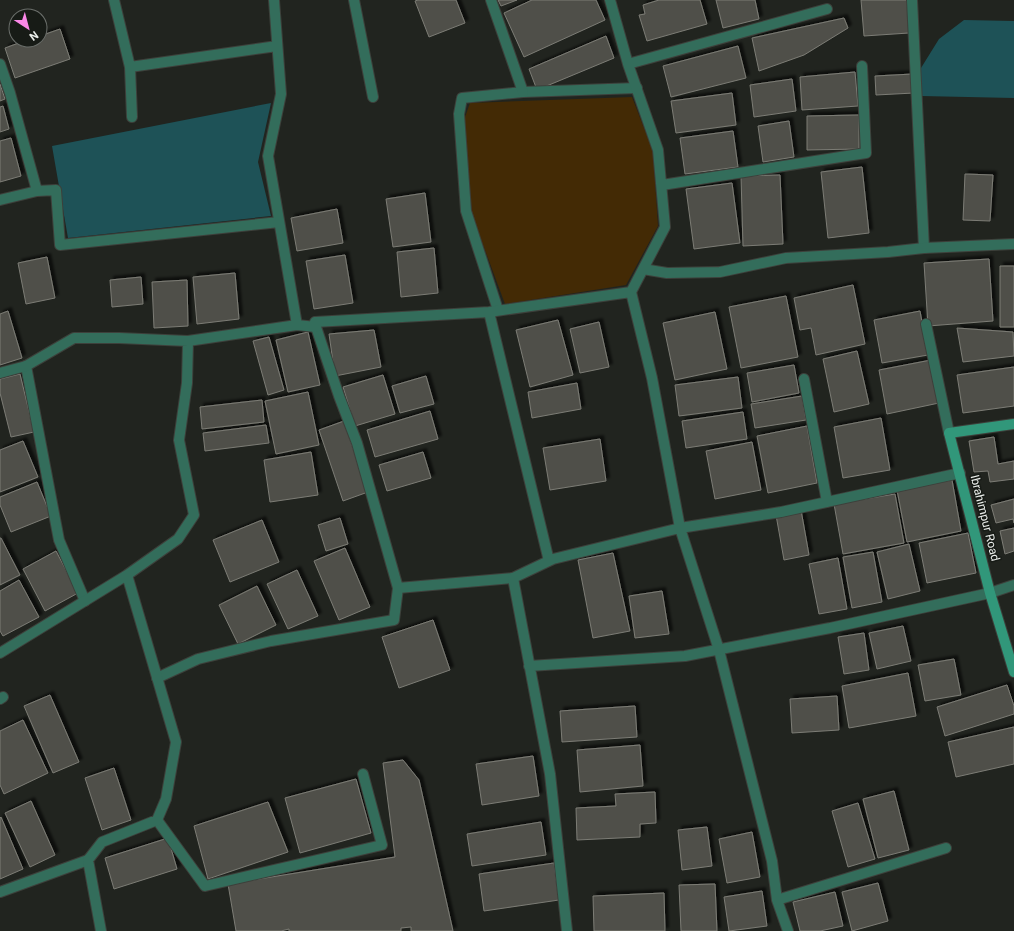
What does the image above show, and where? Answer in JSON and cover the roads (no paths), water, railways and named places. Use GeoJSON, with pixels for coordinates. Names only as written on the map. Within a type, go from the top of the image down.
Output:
{"type":"FeatureCollection","features":[{"type":"Feature","properties":{"kind":"street"},"geometry":{"type":"LineString","coordinates":[[114,0],[130,67],[132,117]]}},
{"type":"Feature","properties":{"kind":"street"},"geometry":{"type":"LineString","coordinates":[[274,0],[281,94],[268,156],[297,325]]}},
{"type":"Feature","properties":{"kind":"street"},"geometry":{"type":"LineString","coordinates":[[354,0],[373,97]]}},
{"type":"Feature","properties":{"kind":"street"},"geometry":{"type":"LineString","coordinates":[[491,0],[523,92]]}},
{"type":"Feature","properties":{"kind":"street"},"geometry":{"type":"LineString","coordinates":[[610,0],[628,64],[658,150],[662,185],[665,227],[631,292],[652,378],[680,528],[719,650],[772,861],[777,900],[788,931]]}},
{"type":"Feature","properties":{"kind":"street"},"geometry":{"type":"LineString","coordinates":[[912,0],[924,248]]}},
{"type":"Feature","properties":{"kind":"street"},"geometry":{"type":"LineString","coordinates":[[628,64],[827,9]]}},
{"type":"Feature","properties":{"kind":"street"},"geometry":{"type":"LineString","coordinates":[[130,67],[277,46]]}},
{"type":"Feature","properties":{"kind":"street"},"geometry":{"type":"LineString","coordinates":[[0,64],[10,93],[37,191]]}},
{"type":"Feature","properties":{"kind":"street"},"geometry":{"type":"LineString","coordinates":[[662,185],[866,153],[862,66]]}},
{"type":"Feature","properties":{"kind":"street"},"geometry":{"type":"LineString","coordinates":[[549,561],[493,311],[466,210],[459,114],[462,98],[523,92],[637,88]]}},
{"type":"Feature","properties":{"kind":"street"},"geometry":{"type":"LineString","coordinates":[[0,200],[37,191],[56,190],[60,245],[279,222]]}},
{"type":"Feature","properties":{"kind":"street"},"geometry":{"type":"LineString","coordinates":[[643,269],[667,273],[720,272],[786,258],[888,252],[924,248],[1014,244]]}},
{"type":"Feature","properties":{"kind":"street"},"geometry":{"type":"LineString","coordinates":[[157,678],[198,659],[271,640],[394,620],[398,588],[357,443],[339,396],[315,322],[493,311],[631,292]]}},
{"type":"Feature","properties":{"kind":"street"},"geometry":{"type":"LineString","coordinates":[[926,324],[949,433],[1014,424]]}},
{"type":"Feature","properties":{"kind":"street"},"geometry":{"type":"LineString","coordinates":[[0,373],[26,366],[74,338],[188,341],[297,325],[316,327]]}},
{"type":"Feature","properties":{"kind":"street"},"geometry":{"type":"LineString","coordinates":[[0,653],[127,575],[178,539],[194,515],[179,440],[187,383],[188,341]]}},
{"type":"Feature","properties":{"kind":"street"},"geometry":{"type":"LineString","coordinates":[[26,366],[58,540],[84,601]]}},
{"type":"Feature","properties":{"kind":"street"},"geometry":{"type":"LineString","coordinates":[[804,379],[827,502]]}},
{"type":"Feature","properties":{"kind":"street","name":"Ibrahimpur Road"},"geometry":{"type":"LineString","coordinates":[[949,433],[990,593],[1014,672]]}},
{"type":"Feature","properties":{"kind":"street"},"geometry":{"type":"LineString","coordinates":[[398,588],[513,578],[549,561],[680,528],[781,512],[960,473]]}},
{"type":"Feature","properties":{"kind":"street"},"geometry":{"type":"LineString","coordinates":[[0,892],[88,860],[102,842],[157,820],[166,799],[176,742],[127,575]]}},
{"type":"Feature","properties":{"kind":"street"},"geometry":{"type":"LineString","coordinates":[[513,578],[550,774],[567,931]]}},
{"type":"Feature","properties":{"kind":"street"},"geometry":{"type":"LineString","coordinates":[[529,666],[685,656],[990,593],[1014,585]]}},
{"type":"Feature","properties":{"kind":"street"},"geometry":{"type":"LineString","coordinates":[[157,820],[205,886],[382,844],[363,774]]}},
{"type":"Feature","properties":{"kind":"street"},"geometry":{"type":"LineString","coordinates":[[777,900],[946,848]]}},
{"type":"Feature","properties":{"kind":"street"},"geometry":{"type":"LineString","coordinates":[[88,860],[101,931]]}},
{"type":"Feature","properties":{"kind":"water"},"geometry":{"type":"Polygon","coordinates":[[[964,20],[1014,21],[1014,98],[921,96],[921,68],[939,39],[964,20]]]}},
{"type":"Feature","properties":{"kind":"water"},"geometry":{"type":"Polygon","coordinates":[[[271,103],[258,162],[271,216],[68,238],[52,146],[271,103]]]}}]}
